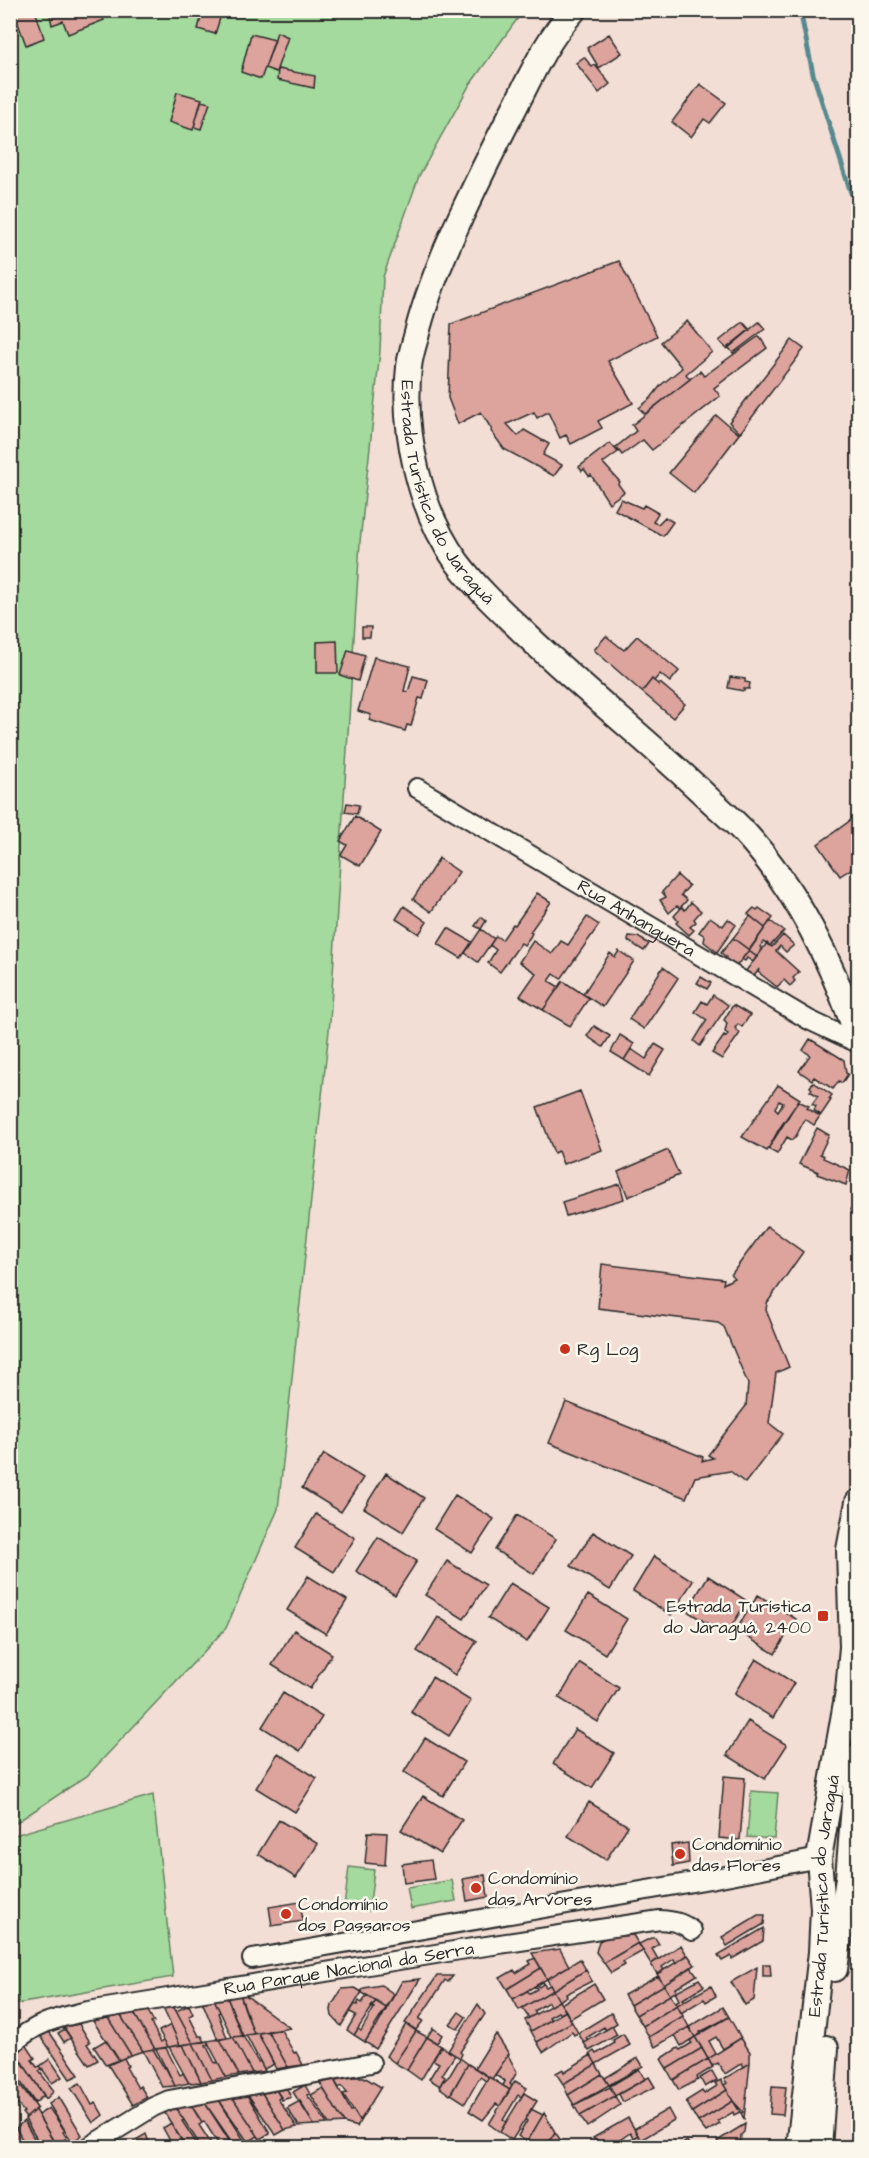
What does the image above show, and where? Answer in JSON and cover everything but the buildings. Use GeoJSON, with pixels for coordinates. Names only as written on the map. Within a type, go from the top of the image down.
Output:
{"type":"FeatureCollection","features":[{"type":"Feature","properties":{"kind":"main road","name":"Estrada Turística do Jaraguá"},"geometry":{"type":"LineString","coordinates":[[574,10],[561,24],[542,52],[460,218],[424,304],[409,364],[407,404],[412,446],[423,492],[434,524],[456,560],[485,595],[545,654],[624,720],[745,833],[787,885],[825,955],[842,992],[858,1037]]}},
{"type":"Feature","properties":{"kind":"main road","name":"Estrada Turística do Jaraguá"},"geometry":{"type":"LineString","coordinates":[[787,885],[801,893],[814,908],[849,968],[858,992]]}},
{"type":"Feature","properties":{"kind":"main road","name":"Estrada Turística do Jaraguá"},"geometry":{"type":"LineString","coordinates":[[799,2148],[821,1952],[823,1909],[819,1858],[848,1691],[858,1502]]}},
{"type":"Feature","properties":{"kind":"main road","name":"Estrada Turística do Jaraguá"},"geometry":{"type":"LineString","coordinates":[[819,2148],[825,2050],[851,1844],[858,1756]]}},
{"type":"Feature","properties":{"kind":"main road"},"geometry":{"type":"LineString","coordinates":[[819,1858],[851,1844]]}},
{"type":"Feature","properties":{"kind":"street","name":"Rua Anhanguera"},"geometry":{"type":"LineString","coordinates":[[417,788],[809,1020],[858,1043]]}},
{"type":"Feature","properties":{"kind":"street"},"geometry":{"type":"LineString","coordinates":[[252,1959],[819,1858]]}},
{"type":"Feature","properties":{"kind":"street","name":"Rua Parque Nacional da Serra"},"geometry":{"type":"LineString","coordinates":[[10,2046],[26,2032],[47,2020],[88,2011],[660,1920],[684,1924],[693,1931]]}},
{"type":"Feature","properties":{"kind":"street"},"geometry":{"type":"LineString","coordinates":[[87,2148],[153,2107],[169,2100],[372,2063]]}},
{"type":"Feature","properties":{"kind":"green space"},"geometry":{"type":"Polygon","coordinates":[[[11,11],[523,11],[469,86],[419,176],[383,277],[380,351],[360,542],[330,1021],[278,1509],[226,1628],[87,1776],[11,1826],[11,11]]]}},
{"type":"Feature","properties":{"kind":"green space"},"geometry":{"type":"Polygon","coordinates":[[[751,1791],[778,1793],[774,1839],[747,1837],[751,1791]]]}},
{"type":"Feature","properties":{"kind":"green space"},"geometry":{"type":"Polygon","coordinates":[[[153,1795],[173,1977],[11,2005],[11,1836],[153,1795]]]}},
{"type":"Feature","properties":{"kind":"green space"},"geometry":{"type":"Polygon","coordinates":[[[349,1867],[374,1870],[369,1911],[344,1907],[349,1867]]]}},
{"type":"Feature","properties":{"kind":"green space"},"geometry":{"type":"Polygon","coordinates":[[[452,1880],[456,1901],[411,1909],[407,1888],[452,1880]]]}},
{"type":"Feature","properties":{"kind":"waterway"},"geometry":{"type":"LineString","coordinates":[[800,10],[813,74],[858,215]]}},
{"type":"Feature","properties":{"kind":"place","name":"Rg Log"},"geometry":{"type":"Point","coordinates":[565,1349]}},
{"type":"Feature","properties":{"kind":"place","name":"Estrada Turística do Jaraguá, 2400"},"geometry":{"type":"Point","coordinates":[823,1616]}},
{"type":"Feature","properties":{"kind":"place","name":"Condomínio das Flores"},"geometry":{"type":"Point","coordinates":[680,1854]}},
{"type":"Feature","properties":{"kind":"place","name":"Condomínio das Arvores"},"geometry":{"type":"Point","coordinates":[476,1888]}},
{"type":"Feature","properties":{"kind":"place","name":"Condomínio dos Passaros"},"geometry":{"type":"Point","coordinates":[286,1914]}}]}
